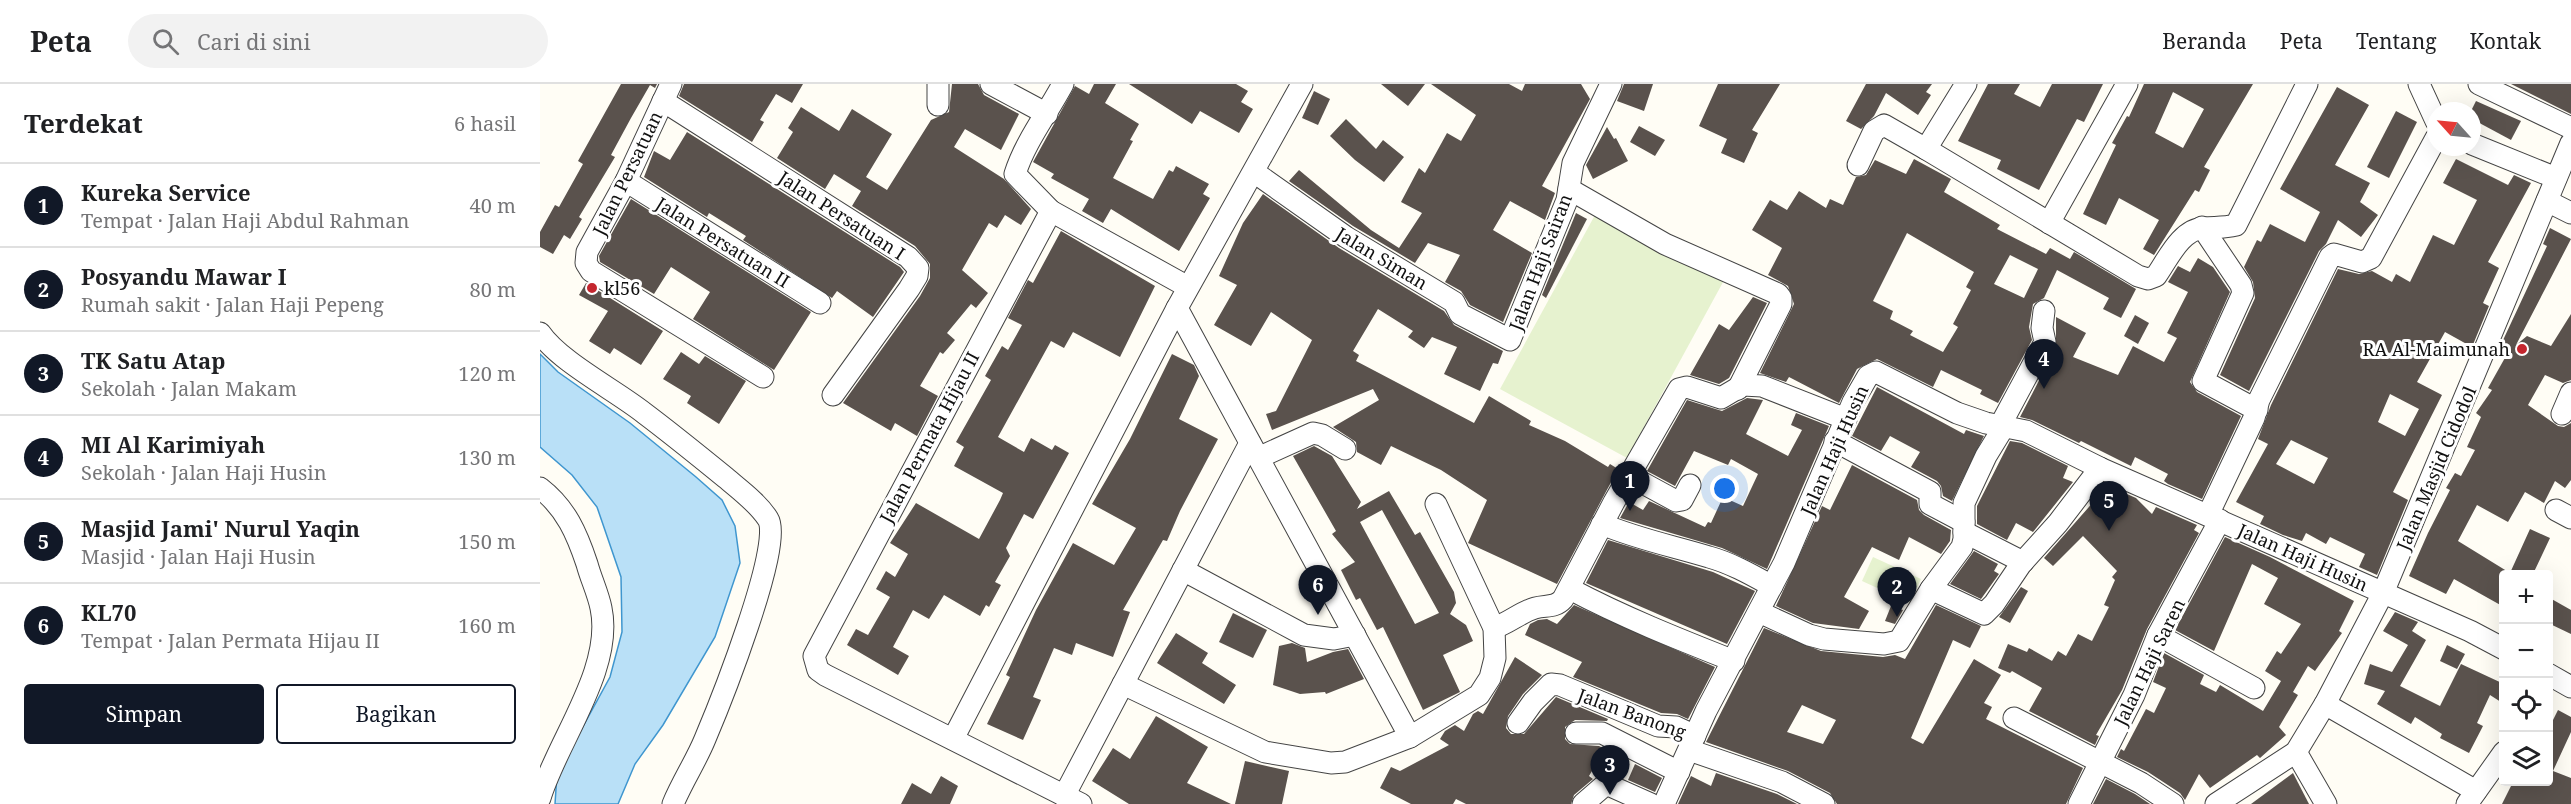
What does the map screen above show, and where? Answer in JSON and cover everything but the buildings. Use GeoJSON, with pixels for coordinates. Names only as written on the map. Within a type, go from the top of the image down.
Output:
{"type":"FeatureCollection","features":[{"type":"Feature","properties":{"kind":"street"},"geometry":{"type":"LineString","coordinates":[[991,84],[1047,114]]}},
{"type":"Feature","properties":{"kind":"street"},"geometry":{"type":"LineString","coordinates":[[1063,84],[1021,155],[1015,174],[1051,211],[1188,287]]}},
{"type":"Feature","properties":{"kind":"street"},"geometry":{"type":"LineString","coordinates":[[953,738],[1188,287],[1302,84]]}},
{"type":"Feature","properties":{"kind":"street"},"geometry":{"type":"LineString","coordinates":[[1926,149],[1966,84]]}},
{"type":"Feature","properties":{"kind":"street"},"geometry":{"type":"LineString","coordinates":[[2049,223],[2127,84]]}},
{"type":"Feature","properties":{"kind":"street"},"geometry":{"type":"LineString","coordinates":[[1858,165],[1874,131],[1884,124],[2138,276],[2148,279],[2156,276],[2187,232],[2202,227],[2220,229],[2236,225],[2307,84]]}},
{"type":"Feature","properties":{"kind":"street"},"geometry":{"type":"LineString","coordinates":[[2419,84],[2427,102]]}},
{"type":"Feature","properties":{"kind":"street"},"geometry":{"type":"LineString","coordinates":[[2479,84],[2571,128]]}},
{"type":"Feature","properties":{"kind":"street","name":"Jalan Haji Sairan"},"geometry":{"type":"LineString","coordinates":[[1510,340],[1551,241],[1569,189],[1573,163],[1605,86]]}},
{"type":"Feature","properties":{"kind":"street","name":"Jalan Persatuan"},"geometry":{"type":"LineString","coordinates":[[667,93],[626,181],[587,252],[586,263],[591,271],[763,377]]}},
{"type":"Feature","properties":{"kind":"street","name":"Jalan Persatuan I"},"geometry":{"type":"LineString","coordinates":[[667,93],[908,257],[918,268],[917,276],[909,289],[833,395]]}},
{"type":"Feature","properties":{"kind":"street","name":"Jalan Masjid Cidodol"},"geometry":{"type":"LineString","coordinates":[[2296,752],[2325,704],[2383,593],[2571,143]]}},
{"type":"Feature","properties":{"kind":"street"},"geometry":{"type":"LineString","coordinates":[[2481,148],[2556,178]]}},
{"type":"Feature","properties":{"kind":"street","name":"Jalan Haji Saren"},"geometry":{"type":"LineString","coordinates":[[2079,804],[2134,695],[2158,635],[2214,517],[2259,400],[2330,257],[2334,254],[2362,262],[2370,258],[2427,154]]}},
{"type":"Feature","properties":{"kind":"street","name":"Jalan Siman"},"geometry":{"type":"LineString","coordinates":[[1254,172],[1346,237],[1454,302],[1460,314],[1510,340]]}},
{"type":"Feature","properties":{"kind":"street","name":"Jalan Persatuan II"},"geometry":{"type":"LineString","coordinates":[[626,181],[820,303]]}},
{"type":"Feature","properties":{"kind":"street"},"geometry":{"type":"LineString","coordinates":[[1569,189],[1665,244],[1766,288],[1781,298],[1776,316],[1738,389]]}},
{"type":"Feature","properties":{"kind":"street"},"geometry":{"type":"LineString","coordinates":[[2547,201],[2571,213]]}},
{"type":"Feature","properties":{"kind":"street","name":"Jalan Permata Hijau II"},"geometry":{"type":"LineString","coordinates":[[1051,211],[814,656],[818,670],[1072,800],[1123,684],[1184,570],[1255,450]]}},
{"type":"Feature","properties":{"kind":"street"},"geometry":{"type":"LineString","coordinates":[[2202,227],[2241,285],[2243,293],[2203,381],[2257,410]]}},
{"type":"Feature","properties":{"kind":"street"},"geometry":{"type":"LineString","coordinates":[[1177,308],[1410,737]]}},
{"type":"Feature","properties":{"kind":"street"},"geometry":{"type":"LineString","coordinates":[[1759,612],[1809,635],[1893,644],[1904,634],[1930,589],[1962,548],[1963,507],[2045,342],[2042,328],[2044,311]]}},
{"type":"Feature","properties":{"kind":"street"},"geometry":{"type":"LineString","coordinates":[[540,333],[566,357],[642,411],[752,500],[768,518],[772,528],[772,538],[758,594],[724,689],[705,741],[673,804]]}},
{"type":"Feature","properties":{"kind":"street","name":"Jalan Haji Husin"},"geometry":{"type":"LineString","coordinates":[[1664,804],[1692,743],[1772,586],[1835,441],[1868,376],[1876,372],[1957,413],[2041,437],[2100,468],[2470,631],[2499,646]]}},
{"type":"Feature","properties":{"kind":"street"},"geometry":{"type":"LineString","coordinates":[[1494,627],[1509,623],[1534,608],[1559,604],[1570,589],[1602,524],[1679,389],[1687,387],[1721,398],[1743,385],[1762,386],[1846,419]]}},
{"type":"Feature","properties":{"kind":"street"},"geometry":{"type":"LineString","coordinates":[[2562,414],[2571,393]]}},
{"type":"Feature","properties":{"kind":"street"},"geometry":{"type":"LineString","coordinates":[[1255,450],[1313,433],[1322,435],[1345,449]]}},
{"type":"Feature","properties":{"kind":"street"},"geometry":{"type":"LineString","coordinates":[[1835,441],[1930,492],[1930,504],[1964,527],[2023,561]]}},
{"type":"Feature","properties":{"kind":"street"},"geometry":{"type":"LineString","coordinates":[[1930,589],[1984,614],[1994,604],[2023,561],[2058,524],[2100,468]]}},
{"type":"Feature","properties":{"kind":"street"},"geometry":{"type":"LineString","coordinates":[[1631,474],[1676,501],[1682,500],[1690,485]]}},
{"type":"Feature","properties":{"kind":"street"},"geometry":{"type":"LineString","coordinates":[[540,488],[567,516],[580,540],[602,609],[601,646],[594,669],[580,708],[547,775],[540,798]]}},
{"type":"Feature","properties":{"kind":"street"},"geometry":{"type":"LineString","coordinates":[[1123,684],[1265,752],[1331,763],[1345,762],[1410,737],[1479,695],[1490,678],[1495,658],[1494,627],[1436,504]]}},
{"type":"Feature","properties":{"kind":"street"},"geometry":{"type":"LineString","coordinates":[[1602,524],[1631,537],[1712,557],[1748,572],[1772,586]]}},
{"type":"Feature","properties":{"kind":"street"},"geometry":{"type":"LineString","coordinates":[[1184,570],[1304,635],[1334,639],[1355,635]]}},
{"type":"Feature","properties":{"kind":"street"},"geometry":{"type":"LineString","coordinates":[[1570,589],[1642,626],[1676,636],[1734,661]]}},
{"type":"Feature","properties":{"kind":"street"},"geometry":{"type":"LineString","coordinates":[[2158,635],[2254,688]]}},
{"type":"Feature","properties":{"kind":"street"},"geometry":{"type":"LineString","coordinates":[[2553,677],[2571,687]]}},
{"type":"Feature","properties":{"kind":"street","name":"Jalan Banong"},"geometry":{"type":"LineString","coordinates":[[1518,723],[1533,702],[1551,684],[1560,685],[1658,726],[1676,727],[1692,743]]}},
{"type":"Feature","properties":{"kind":"street"},"geometry":{"type":"LineString","coordinates":[[2325,704],[2471,797],[2499,759]]}},
{"type":"Feature","properties":{"kind":"street"},"geometry":{"type":"LineString","coordinates":[[2014,718],[2100,762],[2173,804]]}},
{"type":"Feature","properties":{"kind":"street"},"geometry":{"type":"LineString","coordinates":[[1576,733],[1602,733],[1679,772]]}},
{"type":"Feature","properties":{"kind":"street"},"geometry":{"type":"LineString","coordinates":[[1692,743],[1782,782],[1824,804]]}},
{"type":"Feature","properties":{"kind":"street"},"geometry":{"type":"LineString","coordinates":[[2216,804],[2296,752],[2326,804]]}},
{"type":"Feature","properties":{"kind":"street"},"geometry":{"type":"LineString","coordinates":[[1583,804],[1606,784],[1651,804]]}},
{"type":"Feature","properties":{"kind":"green space"},"geometry":{"type":"Polygon","coordinates":[[[1601,204],[1728,273],[1627,458],[1500,389],[1601,204]]]}},
{"type":"Feature","properties":{"kind":"green space"},"geometry":{"type":"Polygon","coordinates":[[[1873,557],[1921,579],[1910,603],[1862,581],[1873,557]]]}},
{"type":"Feature","properties":{"kind":"water"},"geometry":{"type":"Polygon","coordinates":[[[540,354],[558,372],[630,423],[696,477],[722,500],[735,526],[740,563],[715,637],[663,725],[635,764],[618,804],[555,804],[557,774],[610,677],[622,632],[621,577],[597,507],[572,475],[540,447],[540,354]]]}},
{"type":"Feature","properties":{"kind":"place","name":"kl56"},"geometry":{"type":"Point","coordinates":[592,288]}},
{"type":"Feature","properties":{"kind":"place","name":"RA Al-Maimunah"},"geometry":{"type":"Point","coordinates":[2522,349]}},
{"type":"Feature","properties":{"kind":"place","name":"MI Al Karimiyah"},"geometry":{"type":"Point","coordinates":[2044,389]}},
{"type":"Feature","properties":{"kind":"place","name":"Kureka Service"},"geometry":{"type":"Point","coordinates":[1630,511]}},
{"type":"Feature","properties":{"kind":"place","name":"Masjid Jami' Nurul Yaqin"},"geometry":{"type":"Point","coordinates":[2109,531]}},
{"type":"Feature","properties":{"kind":"place","name":"KL70"},"geometry":{"type":"Point","coordinates":[1318,615]}},
{"type":"Feature","properties":{"kind":"place","name":"Posyandu Mawar I"},"geometry":{"type":"Point","coordinates":[1897,617]}},
{"type":"Feature","properties":{"kind":"place","name":"TK Satu Atap"},"geometry":{"type":"Point","coordinates":[1610,795]}}]}
